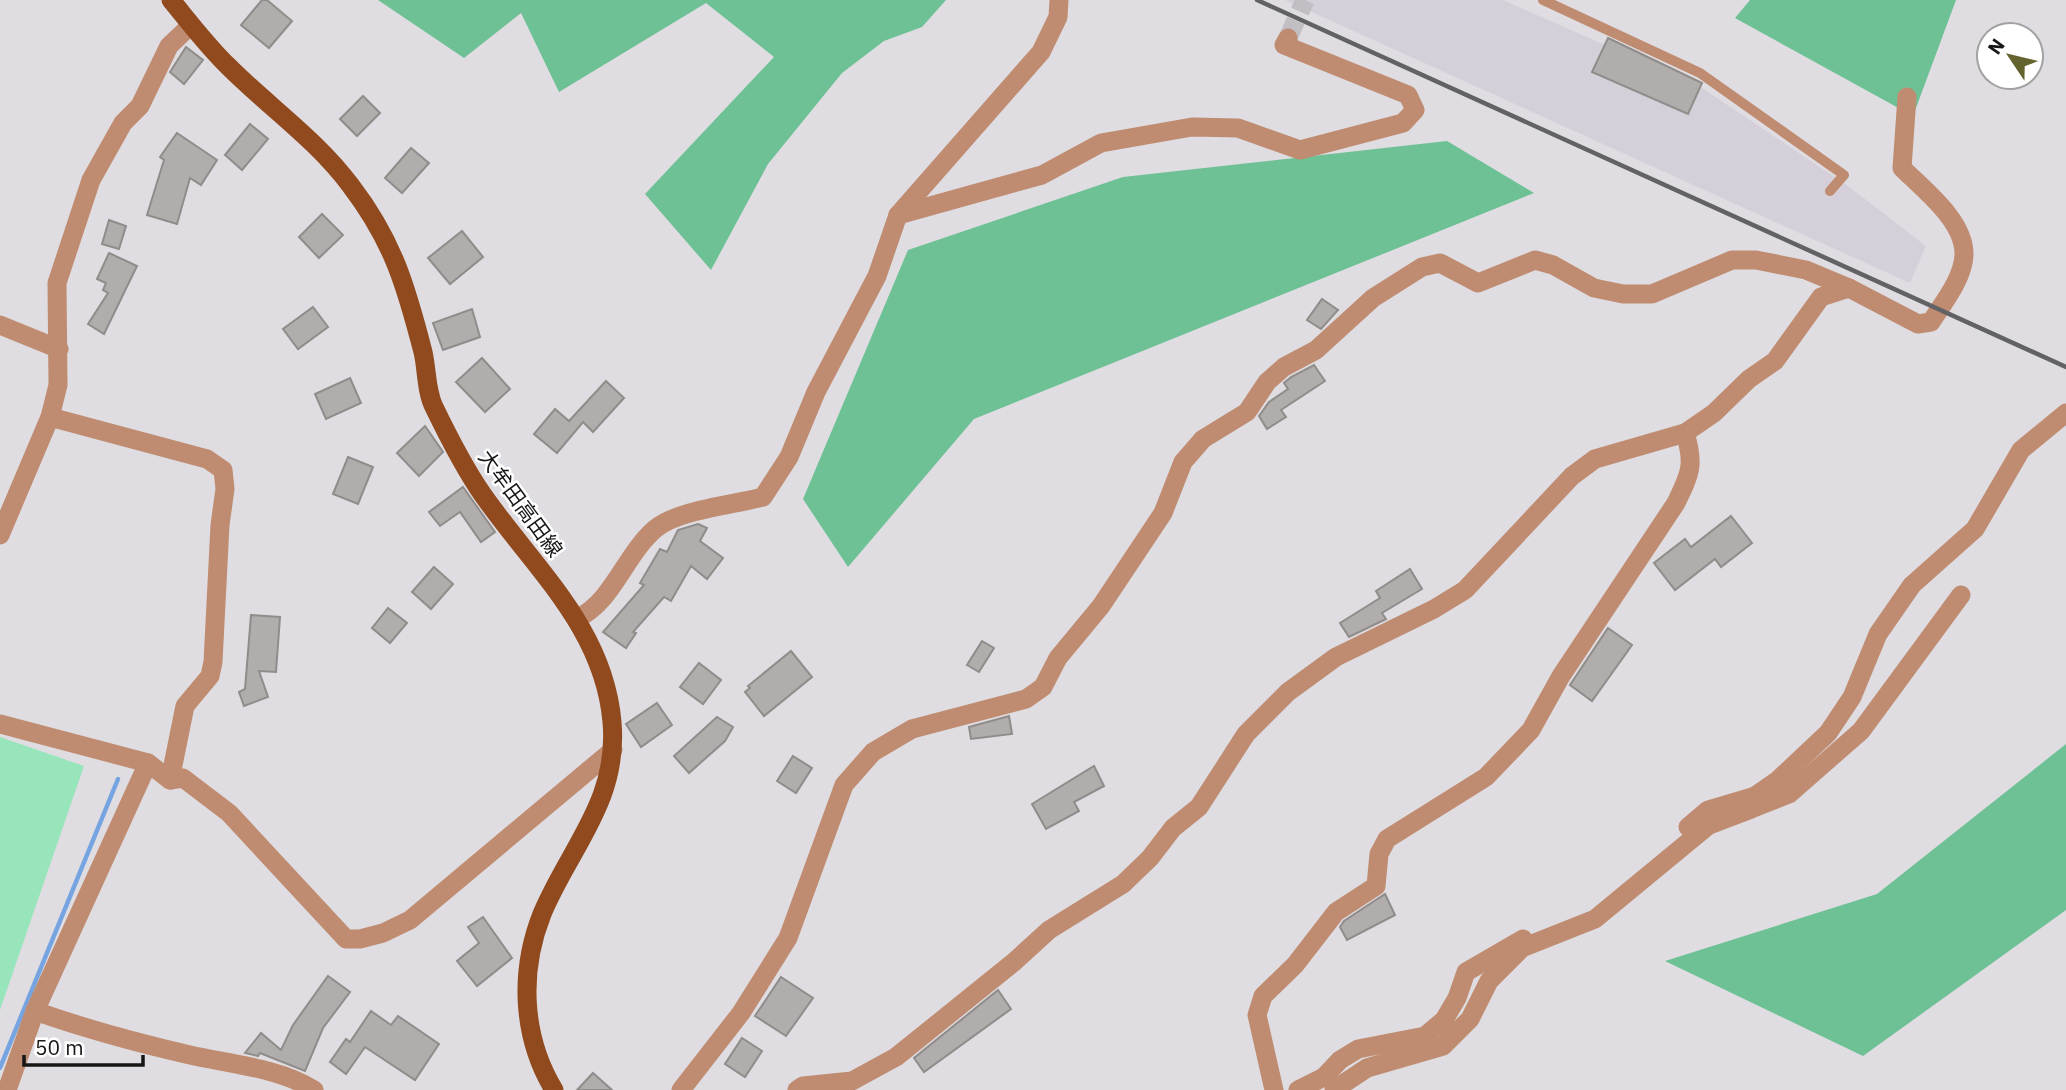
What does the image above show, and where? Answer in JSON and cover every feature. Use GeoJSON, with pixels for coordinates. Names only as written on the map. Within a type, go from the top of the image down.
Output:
{"type":"FeatureCollection","features":[{"type":"Feature","properties":{"kind":"main road","name":"大牟田高田線"},"geometry":{"type":"LineString","coordinates":[[172,0],[226,65],[325,155],[350,185],[387,240],[404,277],[425,362],[431,402],[462,464],[484,497],[578,618],[591,642],[612,719],[613,750],[595,818],[542,914],[532,949],[527,1015],[545,1075],[554,1090]]}},
{"type":"Feature","properties":{"kind":"street"},"geometry":{"type":"LineString","coordinates":[[578,618],[595,609],[634,551],[657,527],[680,515],[727,507],[763,497],[789,457],[817,392],[877,276],[898,215],[1041,52],[1058,17],[1059,0]]}},
{"type":"Feature","properties":{"kind":"street"},"geometry":{"type":"LineString","coordinates":[[0,535],[50,417],[58,386],[57,283],[91,180],[122,123],[140,106],[169,46],[191,24]]}},
{"type":"Feature","properties":{"kind":"street"},"geometry":{"type":"LineString","coordinates":[[898,215],[1042,175],[1101,143],[1192,127],[1238,128],[1300,150],[1403,123],[1415,110],[1408,95],[1284,46],[1288,38]]}},
{"type":"Feature","properties":{"kind":"street"},"geometry":{"type":"LineString","coordinates":[[681,1090],[741,1013],[788,937],[844,785],[873,752],[912,729],[1026,699],[1043,687],[1058,659],[1101,606],[1163,513],[1183,462],[1203,439],[1247,412],[1267,382],[1284,367],[1316,350],[1373,298],[1423,267],[1440,262],[1478,283],[1535,260],[1553,265],[1594,288],[1623,294],[1652,294],[1732,260],[1756,260],[1806,270],[1849,288],[1917,324],[1931,322],[1954,286],[1964,255],[1956,228],[1902,168],[1907,97]]}},
{"type":"Feature","properties":{"kind":"street"},"geometry":{"type":"LineString","coordinates":[[797,1090],[803,1086],[852,1080],[897,1056],[1014,962],[1049,930],[1123,884],[1150,858],[1173,828],[1199,807],[1246,734],[1288,692],[1336,657],[1434,610],[1465,590],[1572,476],[1595,460],[1685,433],[1714,413],[1749,379],[1775,361],[1821,297],[1849,288]]}},
{"type":"Feature","properties":{"kind":"street"},"geometry":{"type":"LineString","coordinates":[[0,325],[58,349]]}},
{"type":"Feature","properties":{"kind":"street"},"geometry":{"type":"LineString","coordinates":[[1334,1090],[1367,1068],[1443,1046],[1470,1019],[1489,981],[1522,948],[1595,919],[1709,825],[1753,802],[1778,780],[1828,733],[1852,696],[1878,634],[1912,585],[1975,530],[2021,450],[2066,413]]}},
{"type":"Feature","properties":{"kind":"street"},"geometry":{"type":"LineString","coordinates":[[50,417],[207,459],[223,470],[225,489],[220,525],[213,662],[210,676],[185,706],[170,780]]}},
{"type":"Feature","properties":{"kind":"street"},"geometry":{"type":"LineString","coordinates":[[1274,1090],[1257,1015],[1264,996],[1295,965],[1336,912],[1376,886],[1379,854],[1387,839],[1486,777],[1531,730],[1562,676],[1676,503],[1689,474],[1692,458],[1685,433]]}},
{"type":"Feature","properties":{"kind":"street"},"geometry":{"type":"LineString","coordinates":[[1298,1090],[1324,1077],[1340,1060],[1358,1049],[1425,1036],[1444,1020],[1457,998],[1466,972],[1483,960],[1553,923],[1590,909],[1707,810],[1789,794],[1861,731],[1961,595]]}},
{"type":"Feature","properties":{"kind":"street"},"geometry":{"type":"LineString","coordinates":[[0,723],[148,764],[170,780],[183,778],[229,813],[346,939],[360,939],[410,920],[613,750]]}},
{"type":"Feature","properties":{"kind":"street"},"geometry":{"type":"LineString","coordinates":[[8,1090],[35,1012],[148,764]]}},
{"type":"Feature","properties":{"kind":"street"},"geometry":{"type":"LineString","coordinates":[[35,1012],[145,1045],[267,1072],[303,1083],[314,1090]]}},
{"type":"Feature","properties":{"kind":"lane"},"geometry":{"type":"LineString","coordinates":[[1543,0],[1700,73],[1844,175],[1830,191]]}},
{"type":"Feature","properties":{"kind":"shaded area"},"geometry":{"type":"Polygon","coordinates":[[[1285,0],[1503,0],[1702,88],[1848,186],[1926,246],[1910,283],[1285,0]]]}},
{"type":"Feature","properties":{"kind":"green space"},"geometry":{"type":"Polygon","coordinates":[[[378,0],[946,0],[922,27],[884,41],[842,73],[768,164],[711,270],[645,194],[774,57],[706,3],[559,92],[521,13],[464,58],[378,0]]]}},
{"type":"Feature","properties":{"kind":"green space"},"geometry":{"type":"Polygon","coordinates":[[[1750,0],[1956,0],[1913,116],[1735,18],[1750,0]]]}},
{"type":"Feature","properties":{"kind":"green space"},"geometry":{"type":"Polygon","coordinates":[[[1447,141],[1534,193],[974,419],[848,567],[803,499],[908,250],[1123,177],[1447,141]]]}},
{"type":"Feature","properties":{"kind":"green space"},"geometry":{"type":"Polygon","coordinates":[[[0,737],[84,766],[0,1010],[0,737]]]}},
{"type":"Feature","properties":{"kind":"green space"},"geometry":{"type":"Polygon","coordinates":[[[2066,744],[2066,910],[1863,1056],[1665,961],[1877,894],[2066,744]]]}},
{"type":"Feature","properties":{"kind":"building"},"geometry":{"type":"Polygon","coordinates":[[[262,0],[267,0],[292,21],[269,48],[241,25],[262,0]]]}},
{"type":"Feature","properties":{"kind":"building"},"geometry":{"type":"Polygon","coordinates":[[[1608,38],[1702,83],[1688,114],[1592,72],[1608,38]]]}},
{"type":"Feature","properties":{"kind":"building"},"geometry":{"type":"Polygon","coordinates":[[[186,47],[203,60],[184,84],[170,72],[186,47]]]}},
{"type":"Feature","properties":{"kind":"building"},"geometry":{"type":"Polygon","coordinates":[[[363,96],[380,113],[357,136],[340,119],[363,96]]]}},
{"type":"Feature","properties":{"kind":"building"},"geometry":{"type":"Polygon","coordinates":[[[250,124],[268,139],[242,170],[225,155],[250,124]]]}},
{"type":"Feature","properties":{"kind":"building"},"geometry":{"type":"Polygon","coordinates":[[[177,133],[217,160],[201,185],[190,178],[177,224],[147,215],[164,160],[160,157],[177,133]]]}},
{"type":"Feature","properties":{"kind":"building"},"geometry":{"type":"Polygon","coordinates":[[[411,148],[429,163],[402,193],[385,178],[411,148]]]}},
{"type":"Feature","properties":{"kind":"building"},"geometry":{"type":"Polygon","coordinates":[[[322,214],[343,235],[319,258],[299,237],[322,214]]]}},
{"type":"Feature","properties":{"kind":"building"},"geometry":{"type":"Polygon","coordinates":[[[109,220],[126,226],[119,249],[102,244],[109,220]]]}},
{"type":"Feature","properties":{"kind":"building"},"geometry":{"type":"Polygon","coordinates":[[[462,231],[483,257],[450,284],[428,258],[462,231]]]}},
{"type":"Feature","properties":{"kind":"building"},"geometry":{"type":"Polygon","coordinates":[[[109,253],[137,266],[104,334],[88,324],[108,293],[103,290],[106,283],[97,279],[109,253]]]}},
{"type":"Feature","properties":{"kind":"building"},"geometry":{"type":"Polygon","coordinates":[[[1322,299],[1338,310],[1321,329],[1307,320],[1322,299]]]}},
{"type":"Feature","properties":{"kind":"building"},"geometry":{"type":"Polygon","coordinates":[[[313,307],[328,327],[298,349],[283,329],[313,307]]]}},
{"type":"Feature","properties":{"kind":"building"},"geometry":{"type":"Polygon","coordinates":[[[472,309],[480,337],[443,350],[433,323],[472,309]]]}},
{"type":"Feature","properties":{"kind":"building"},"geometry":{"type":"Polygon","coordinates":[[[482,358],[510,389],[485,412],[456,382],[482,358]]]}},
{"type":"Feature","properties":{"kind":"building"},"geometry":{"type":"Polygon","coordinates":[[[1314,365],[1325,381],[1281,410],[1286,417],[1267,429],[1259,416],[1269,402],[1288,389],[1284,383],[1291,377],[1314,365]]]}},
{"type":"Feature","properties":{"kind":"building"},"geometry":{"type":"Polygon","coordinates":[[[350,378],[361,403],[326,419],[315,394],[350,378]]]}},
{"type":"Feature","properties":{"kind":"building"},"geometry":{"type":"Polygon","coordinates":[[[606,381],[624,398],[593,432],[583,422],[557,453],[534,434],[555,409],[569,421],[606,381]]]}},
{"type":"Feature","properties":{"kind":"building"},"geometry":{"type":"Polygon","coordinates":[[[425,426],[443,452],[419,476],[397,453],[425,426]]]}},
{"type":"Feature","properties":{"kind":"building"},"geometry":{"type":"Polygon","coordinates":[[[348,457],[373,467],[358,504],[333,494],[348,457]]]}},
{"type":"Feature","properties":{"kind":"building"},"geometry":{"type":"Polygon","coordinates":[[[463,487],[495,532],[481,542],[460,512],[440,526],[429,512],[463,487]]]}},
{"type":"Feature","properties":{"kind":"building"},"geometry":{"type":"Polygon","coordinates":[[[1731,516],[1752,543],[1721,567],[1715,559],[1675,590],[1654,563],[1685,539],[1691,547],[1731,516]]]}},
{"type":"Feature","properties":{"kind":"building"},"geometry":{"type":"Polygon","coordinates":[[[698,524],[707,528],[700,541],[723,558],[707,579],[691,566],[671,601],[664,597],[633,632],[636,633],[626,648],[603,632],[644,585],[640,583],[660,549],[667,552],[678,530],[698,524]]]}},
{"type":"Feature","properties":{"kind":"building"},"geometry":{"type":"Polygon","coordinates":[[[434,567],[453,584],[431,609],[412,592],[434,567]]]}},
{"type":"Feature","properties":{"kind":"building"},"geometry":{"type":"Polygon","coordinates":[[[1410,569],[1422,589],[1382,613],[1386,619],[1349,637],[1340,623],[1380,598],[1376,591],[1410,569]]]}},
{"type":"Feature","properties":{"kind":"building"},"geometry":{"type":"Polygon","coordinates":[[[388,608],[407,623],[390,643],[372,628],[388,608]]]}},
{"type":"Feature","properties":{"kind":"building"},"geometry":{"type":"Polygon","coordinates":[[[251,615],[280,617],[276,672],[259,671],[268,697],[244,706],[239,692],[245,689],[251,615]]]}},
{"type":"Feature","properties":{"kind":"building"},"geometry":{"type":"Polygon","coordinates":[[[1608,628],[1632,645],[1592,701],[1570,685],[1608,628]]]}},
{"type":"Feature","properties":{"kind":"building"},"geometry":{"type":"Polygon","coordinates":[[[982,641],[994,648],[979,672],[967,665],[982,641]]]}},
{"type":"Feature","properties":{"kind":"building"},"geometry":{"type":"Polygon","coordinates":[[[791,651],[812,677],[764,716],[745,692],[750,688],[748,686],[791,651]]]}},
{"type":"Feature","properties":{"kind":"building"},"geometry":{"type":"Polygon","coordinates":[[[699,663],[721,680],[703,704],[680,687],[699,663]]]}},
{"type":"Feature","properties":{"kind":"building"},"geometry":{"type":"Polygon","coordinates":[[[657,703],[672,725],[641,747],[626,724],[657,703]]]}},
{"type":"Feature","properties":{"kind":"building"},"geometry":{"type":"Polygon","coordinates":[[[1009,716],[1012,734],[971,739],[969,727],[1009,716]]]}},
{"type":"Feature","properties":{"kind":"building"},"geometry":{"type":"Polygon","coordinates":[[[717,717],[733,727],[725,741],[689,773],[674,756],[717,717]]]}},
{"type":"Feature","properties":{"kind":"building"},"geometry":{"type":"Polygon","coordinates":[[[793,756],[812,768],[796,793],[777,781],[793,756]]]}},
{"type":"Feature","properties":{"kind":"building"},"geometry":{"type":"Polygon","coordinates":[[[1094,766],[1104,786],[1074,802],[1079,811],[1046,829],[1032,804],[1094,766]]]}},
{"type":"Feature","properties":{"kind":"building"},"geometry":{"type":"Polygon","coordinates":[[[1385,894],[1395,915],[1347,940],[1340,927],[1344,921],[1385,894]]]}},
{"type":"Feature","properties":{"kind":"building"},"geometry":{"type":"Polygon","coordinates":[[[483,917],[512,958],[477,986],[457,961],[479,943],[468,927],[483,917]]]}},
{"type":"Feature","properties":{"kind":"building"},"geometry":{"type":"Polygon","coordinates":[[[328,976],[350,992],[323,1028],[305,1071],[260,1053],[258,1056],[245,1053],[261,1033],[281,1050],[293,1025],[328,976]]]}},
{"type":"Feature","properties":{"kind":"building"},"geometry":{"type":"Polygon","coordinates":[[[781,977],[813,998],[786,1036],[755,1016],[781,977]]]}},
{"type":"Feature","properties":{"kind":"building"},"geometry":{"type":"Polygon","coordinates":[[[998,990],[1011,1009],[924,1072],[914,1058],[998,990]]]}},
{"type":"Feature","properties":{"kind":"building"},"geometry":{"type":"Polygon","coordinates":[[[371,1011],[391,1025],[398,1016],[439,1044],[415,1080],[365,1047],[346,1074],[330,1062],[346,1039],[350,1042],[371,1011]]]}},
{"type":"Feature","properties":{"kind":"building"},"geometry":{"type":"Polygon","coordinates":[[[742,1038],[762,1051],[745,1077],[725,1064],[742,1038]]]}},
{"type":"Feature","properties":{"kind":"building"},"geometry":{"type":"Polygon","coordinates":[[[593,1073],[612,1090],[577,1090],[593,1073]]]}},
{"type":"Feature","properties":{"kind":"waterway"},"geometry":{"type":"LineString","coordinates":[[0,1068],[118,779]]}},
{"type":"Feature","properties":{"kind":"tunnel"},"geometry":{"type":"LineString","coordinates":[[1288,38],[1305,0]]}},
{"type":"Feature","properties":{"kind":"railway"},"geometry":{"type":"LineString","coordinates":[[1257,0],[2066,367]]}}]}
